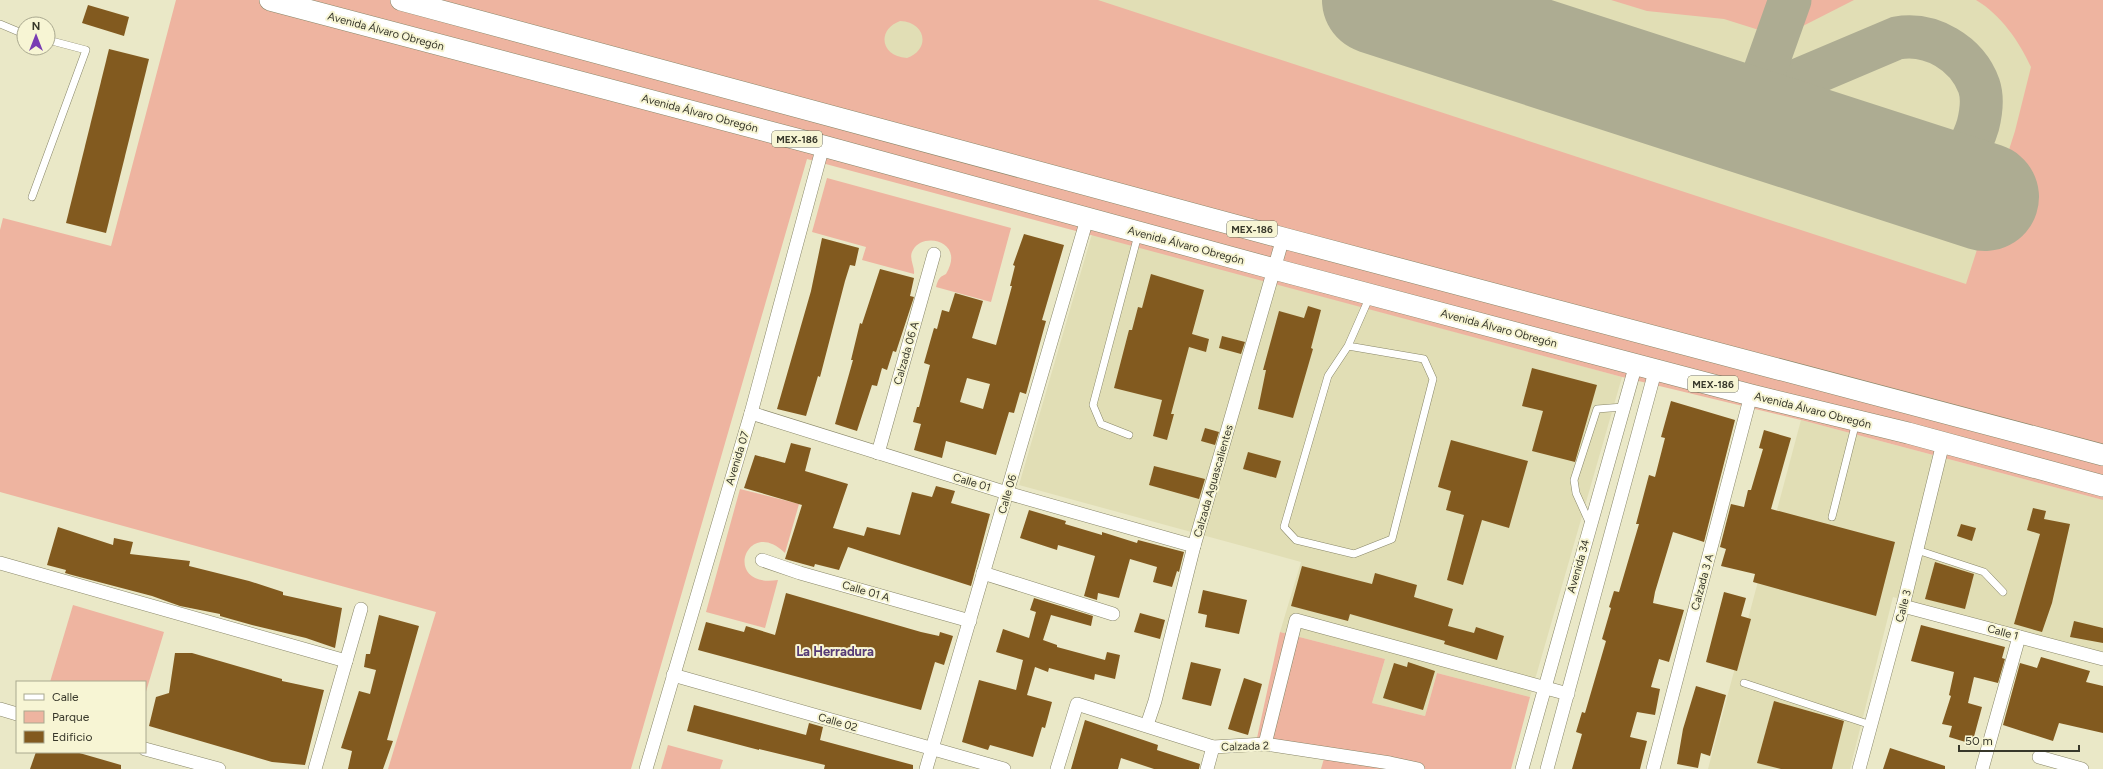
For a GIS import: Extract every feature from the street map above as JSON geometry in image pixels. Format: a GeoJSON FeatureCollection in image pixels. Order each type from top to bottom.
{"type":"FeatureCollection","features":[{"type":"Feature","properties":{"kind":"main road","name":"Avenida Álvaro Obregón"},"geometry":{"type":"LineString","coordinates":[[270,0],[824,146],[1371,295],[1656,368],[1751,395],[1856,420],[2103,486]]}},
{"type":"Feature","properties":{"kind":"main road","name":"MEX-186"},"geometry":{"type":"LineString","coordinates":[[401,0],[1283,238],[2103,454]]}},
{"type":"Feature","properties":{"kind":"main road"},"geometry":{"type":"LineString","coordinates":[[1908,434],[1914,404]]}},
{"type":"Feature","properties":{"kind":"street","name":"Avenida 07"},"geometry":{"type":"LineString","coordinates":[[646,769],[751,413],[824,146]]}},
{"type":"Feature","properties":{"kind":"street","name":"Calle 06"},"geometry":{"type":"LineString","coordinates":[[926,769],[1088,219]]}},
{"type":"Feature","properties":{"kind":"street","name":"Calzada Aguascalientes"},"geometry":{"type":"LineString","coordinates":[[1147,725],[1156,702],[1194,546],[1283,238]]}},
{"type":"Feature","properties":{"kind":"street","name":"Calzada 06 A"},"geometry":{"type":"LineString","coordinates":[[878,453],[934,254]]}},
{"type":"Feature","properties":{"kind":"street","name":"Avenida 34"},"geometry":{"type":"LineString","coordinates":[[1522,769],[1636,364]]}},
{"type":"Feature","properties":{"kind":"street","name":"Avenida 34"},"geometry":{"type":"LineString","coordinates":[[1547,769],[1656,368]]}},
{"type":"Feature","properties":{"kind":"street","name":"Calzada 3 A"},"geometry":{"type":"LineString","coordinates":[[1653,769],[1751,395]]}},
{"type":"Feature","properties":{"kind":"street","name":"Calle 01"},"geometry":{"type":"LineString","coordinates":[[751,413],[1007,493],[1194,546]]}},
{"type":"Feature","properties":{"kind":"street","name":"Calle 3"},"geometry":{"type":"LineString","coordinates":[[1859,769],[1903,606],[1943,443]]}},
{"type":"Feature","properties":{"kind":"street"},"geometry":{"type":"LineString","coordinates":[[1599,492],[1621,498]]}},
{"type":"Feature","properties":{"kind":"street","name":"Calle 01 A"},"geometry":{"type":"LineString","coordinates":[[762,560],[800,573],[970,621]]}},
{"type":"Feature","properties":{"kind":"street"},"geometry":{"type":"LineString","coordinates":[[0,563],[346,661]]}},
{"type":"Feature","properties":{"kind":"street"},"geometry":{"type":"LineString","coordinates":[[983,573],[1113,614]]}},
{"type":"Feature","properties":{"kind":"street","name":"Calle 1"},"geometry":{"type":"LineString","coordinates":[[1903,606],[2103,659]]}},
{"type":"Feature","properties":{"kind":"street"},"geometry":{"type":"LineString","coordinates":[[315,769],[361,609]]}},
{"type":"Feature","properties":{"kind":"street"},"geometry":{"type":"LineString","coordinates":[[1265,744],[1296,620],[1568,694]]}},
{"type":"Feature","properties":{"kind":"street"},"geometry":{"type":"LineString","coordinates":[[1982,769],[2019,637]]}},
{"type":"Feature","properties":{"kind":"street","name":"Calle 02"},"geometry":{"type":"LineString","coordinates":[[673,675],[1004,769]]}},
{"type":"Feature","properties":{"kind":"street","name":"Calzada 2"},"geometry":{"type":"LineString","coordinates":[[1057,769],[1077,704],[1147,725],[1212,747],[1265,744],[1390,763],[1418,769]]}},
{"type":"Feature","properties":{"kind":"street"},"geometry":{"type":"LineString","coordinates":[[0,709],[16,714]]}},
{"type":"Feature","properties":{"kind":"street"},"geometry":{"type":"LineString","coordinates":[[1207,769],[1212,747]]}},
{"type":"Feature","properties":{"kind":"street"},"geometry":{"type":"LineString","coordinates":[[146,749],[219,769]]}},
{"type":"Feature","properties":{"kind":"street"},"geometry":{"type":"LineString","coordinates":[[2039,757],[2082,769]]}},
{"type":"Feature","properties":{"kind":"lane"},"geometry":{"type":"LineString","coordinates":[[0,24],[16,31]]}},
{"type":"Feature","properties":{"kind":"lane"},"geometry":{"type":"LineString","coordinates":[[32,197],[86,50],[56,42]]}},
{"type":"Feature","properties":{"kind":"lane"},"geometry":{"type":"LineString","coordinates":[[1129,435],[1101,424],[1093,405],[1138,232]]}},
{"type":"Feature","properties":{"kind":"lane"},"geometry":{"type":"LineString","coordinates":[[1348,346],[1424,358],[1433,379],[1392,539],[1354,554],[1296,540],[1284,527],[1328,376],[1348,346],[1371,295]]}},
{"type":"Feature","properties":{"kind":"lane"},"geometry":{"type":"LineString","coordinates":[[1590,524],[1576,493],[1574,480],[1597,409],[1623,407]]}},
{"type":"Feature","properties":{"kind":"lane"},"geometry":{"type":"LineString","coordinates":[[1832,517],[1856,420]]}},
{"type":"Feature","properties":{"kind":"lane"},"geometry":{"type":"LineString","coordinates":[[1917,550],[1984,572],[2002,592]]}},
{"type":"Feature","properties":{"kind":"lane"},"geometry":{"type":"LineString","coordinates":[[1744,683],[1871,725]]}},
{"type":"Feature","properties":{"kind":"shaded area"},"geometry":{"type":"Polygon","coordinates":[[[464,0],[2103,0],[2103,440],[464,0]]]}},
{"type":"Feature","properties":{"kind":"shaded area"},"geometry":{"type":"Polygon","coordinates":[[[1092,234],[1622,377],[1530,697],[1437,673],[1425,716],[1372,703],[1385,659],[1280,632],[1301,562],[1019,485],[1092,234]]]}},
{"type":"Feature","properties":{"kind":"shaded area"},"geometry":{"type":"Polygon","coordinates":[[[1801,420],[2103,500],[2103,657],[1893,597],[1850,769],[1708,769],[1801,420]]]}},
{"type":"Feature","properties":{"kind":"green space"},"geometry":{"type":"Polygon","coordinates":[[[176,0],[1098,0],[1966,284],[2015,131],[2031,67],[2015,38],[2008,29],[1993,13],[1976,0],[2103,0],[2103,500],[1801,420],[1622,377],[807,159],[631,769],[388,769],[436,612],[0,492],[0,230],[3,218],[111,246],[176,0]],[[900,21],[892,25],[887,30],[885,36],[887,48],[892,53],[907,58],[915,54],[920,49],[922,43],[920,31],[909,23],[900,21]]]}},
{"type":"Feature","properties":{"kind":"green space"},"geometry":{"type":"Polygon","coordinates":[[[1611,0],[1770,0],[1759,30],[1724,19],[1647,11],[1611,0]]]}},
{"type":"Feature","properties":{"kind":"green space"},"geometry":{"type":"Polygon","coordinates":[[[1806,0],[1854,0],[1795,30],[1806,0]]]}},
{"type":"Feature","properties":{"kind":"green space"},"geometry":{"type":"Polygon","coordinates":[[[827,178],[1011,228],[991,302],[936,287],[937,282],[946,274],[951,263],[951,254],[947,247],[941,242],[925,241],[918,244],[913,250],[911,256],[914,274],[862,260],[866,247],[812,232],[827,178]]]}},
{"type":"Feature","properties":{"kind":"green space"},"geometry":{"type":"Polygon","coordinates":[[[740,489],[799,504],[785,553],[771,544],[759,542],[751,547],[746,556],[745,565],[750,574],[760,580],[778,580],[765,628],[706,612],[740,489]]]}},
{"type":"Feature","properties":{"kind":"green space"},"geometry":{"type":"Polygon","coordinates":[[[73,605],[164,632],[146,692],[146,681],[50,681],[73,605]]]}},
{"type":"Feature","properties":{"kind":"green space"},"geometry":{"type":"Polygon","coordinates":[[[1280,632],[1385,659],[1372,703],[1425,716],[1437,673],[1530,697],[1511,769],[1321,769],[1327,748],[1257,738],[1280,632]]]}},
{"type":"Feature","properties":{"kind":"green space"},"geometry":{"type":"Polygon","coordinates":[[[668,745],[723,760],[720,769],[661,769],[668,745]]]}},
{"type":"Feature","properties":{"kind":"building"},"geometry":{"type":"Polygon","coordinates":[[[88,5],[129,17],[124,36],[82,23],[88,5]]]}},
{"type":"Feature","properties":{"kind":"building"},"geometry":{"type":"Polygon","coordinates":[[[109,49],[149,59],[106,233],[66,223],[109,49]]]}},
{"type":"Feature","properties":{"kind":"building"},"geometry":{"type":"Polygon","coordinates":[[[1024,234],[1064,245],[1042,320],[1046,321],[1026,394],[1020,392],[1014,413],[1009,412],[996,455],[946,441],[942,458],[914,450],[921,424],[913,422],[917,407],[919,407],[930,365],[924,363],[934,328],[937,329],[942,310],[949,312],[955,293],[983,301],[972,338],[996,345],[1012,286],[1010,286],[1015,266],[1013,265],[1024,234]],[[967,378],[960,402],[983,409],[990,384],[967,378]]]}},
{"type":"Feature","properties":{"kind":"building"},"geometry":{"type":"Polygon","coordinates":[[[822,238],[859,248],[855,266],[850,265],[820,377],[818,376],[806,416],[777,409],[811,291],[822,238]]]}},
{"type":"Feature","properties":{"kind":"building"},"geometry":{"type":"Polygon","coordinates":[[[880,269],[914,278],[910,296],[914,297],[896,352],[893,351],[887,370],[882,368],[877,386],[872,385],[857,431],[835,424],[853,360],[851,360],[860,323],[862,324],[880,269]]]}},
{"type":"Feature","properties":{"kind":"building"},"geometry":{"type":"Polygon","coordinates":[[[1151,274],[1204,290],[1192,334],[1209,339],[1206,352],[1189,347],[1171,414],[1174,414],[1167,440],[1153,436],[1162,400],[1114,388],[1129,330],[1132,330],[1138,307],[1142,308],[1151,274]]]}},
{"type":"Feature","properties":{"kind":"building"},"geometry":{"type":"Polygon","coordinates":[[[1308,306],[1321,310],[1311,348],[1313,349],[1293,418],[1258,409],[1266,370],[1263,370],[1279,311],[1304,318],[1308,306]]]}},
{"type":"Feature","properties":{"kind":"building"},"geometry":{"type":"Polygon","coordinates":[[[1222,336],[1245,342],[1241,354],[1219,348],[1222,336]]]}},
{"type":"Feature","properties":{"kind":"building"},"geometry":{"type":"Polygon","coordinates":[[[1532,368],[1597,385],[1575,462],[1532,451],[1543,411],[1522,406],[1532,368]]]}},
{"type":"Feature","properties":{"kind":"building"},"geometry":{"type":"Polygon","coordinates":[[[1671,401],[1735,420],[1704,542],[1673,532],[1655,592],[1653,603],[1684,610],[1669,662],[1659,659],[1651,687],[1660,689],[1655,715],[1637,712],[1630,737],[1647,741],[1640,769],[1572,769],[1582,734],[1576,732],[1582,712],[1585,713],[1606,641],[1602,639],[1611,608],[1609,607],[1614,591],[1619,592],[1639,524],[1636,524],[1649,475],[1655,477],[1665,438],[1661,437],[1671,401]]]}},
{"type":"Feature","properties":{"kind":"building"},"geometry":{"type":"Polygon","coordinates":[[[1205,428],[1219,432],[1215,445],[1201,441],[1205,428]]]}},
{"type":"Feature","properties":{"kind":"building"},"geometry":{"type":"Polygon","coordinates":[[[1764,430],[1791,438],[1771,509],[1895,542],[1876,616],[1753,582],[1755,574],[1721,566],[1726,549],[1720,547],[1731,504],[1744,507],[1748,490],[1751,490],[1763,449],[1759,448],[1764,430]]]}},
{"type":"Feature","properties":{"kind":"building"},"geometry":{"type":"Polygon","coordinates":[[[1451,440],[1528,461],[1509,528],[1482,520],[1463,585],[1447,580],[1464,515],[1446,510],[1451,491],[1438,487],[1451,440]]]}},
{"type":"Feature","properties":{"kind":"building"},"geometry":{"type":"Polygon","coordinates":[[[791,443],[811,448],[805,471],[848,484],[833,528],[864,536],[867,527],[900,535],[912,492],[932,497],[936,486],[955,491],[951,503],[990,514],[971,586],[848,547],[839,570],[815,564],[814,567],[785,559],[802,505],[744,488],[755,455],[785,463],[791,443]]]}},
{"type":"Feature","properties":{"kind":"building"},"geometry":{"type":"Polygon","coordinates":[[[1248,452],[1281,461],[1276,478],[1243,469],[1248,452]]]}},
{"type":"Feature","properties":{"kind":"building"},"geometry":{"type":"Polygon","coordinates":[[[1154,466],[1205,479],[1199,499],[1149,485],[1154,466]]]}},
{"type":"Feature","properties":{"kind":"building"},"geometry":{"type":"Polygon","coordinates":[[[2033,508],[2046,511],[2044,519],[2070,524],[2052,603],[2042,632],[2014,624],[2040,534],[2027,530],[2033,508]]]}},
{"type":"Feature","properties":{"kind":"building"},"geometry":{"type":"Polygon","coordinates":[[[1029,510],[1066,521],[1065,524],[1102,535],[1102,532],[1137,543],[1138,540],[1184,552],[1179,572],[1177,571],[1172,587],[1153,582],[1157,567],[1130,559],[1119,598],[1098,593],[1097,600],[1084,596],[1095,556],[1058,545],[1057,550],[1020,538],[1029,510]]]}},
{"type":"Feature","properties":{"kind":"building"},"geometry":{"type":"Polygon","coordinates":[[[1961,524],[1976,528],[1972,541],[1957,536],[1961,524]]]}},
{"type":"Feature","properties":{"kind":"building"},"geometry":{"type":"Polygon","coordinates":[[[58,527],[113,545],[114,538],[133,542],[130,554],[190,561],[189,566],[249,581],[283,592],[283,595],[342,608],[335,648],[306,638],[220,616],[220,614],[180,606],[152,596],[65,573],[66,570],[47,565],[58,527]]]}},
{"type":"Feature","properties":{"kind":"building"},"geometry":{"type":"Polygon","coordinates":[[[1935,562],[1974,574],[1965,609],[1925,599],[1935,562]]]}},
{"type":"Feature","properties":{"kind":"building"},"geometry":{"type":"Polygon","coordinates":[[[1302,566],[1372,584],[1375,573],[1417,585],[1414,597],[1453,609],[1448,626],[1474,633],[1476,627],[1504,636],[1497,660],[1444,644],[1445,641],[1350,614],[1348,621],[1291,606],[1302,566]]]}},
{"type":"Feature","properties":{"kind":"building"},"geometry":{"type":"Polygon","coordinates":[[[1203,590],[1247,600],[1239,634],[1205,627],[1207,615],[1198,613],[1203,590]]]}},
{"type":"Feature","properties":{"kind":"building"},"geometry":{"type":"Polygon","coordinates":[[[1724,592],[1746,598],[1741,616],[1751,619],[1737,671],[1706,662],[1724,592]]]}},
{"type":"Feature","properties":{"kind":"building"},"geometry":{"type":"Polygon","coordinates":[[[786,593],[921,632],[939,636],[940,632],[953,636],[944,665],[935,662],[921,710],[698,650],[706,622],[744,632],[746,626],[775,635],[786,593]]]}},
{"type":"Feature","properties":{"kind":"building"},"geometry":{"type":"Polygon","coordinates":[[[1034,598],[1093,616],[1091,626],[1051,615],[1043,640],[1057,645],[1057,647],[1105,660],[1107,652],[1120,655],[1115,679],[1095,674],[1094,680],[1049,668],[1048,672],[1035,667],[1027,695],[1052,702],[1045,728],[1042,727],[1033,757],[990,745],[988,750],[962,742],[979,680],[1016,690],[1023,660],[996,652],[1003,629],[1029,638],[1036,612],[1030,610],[1034,598]]]}},
{"type":"Feature","properties":{"kind":"building"},"geometry":{"type":"Polygon","coordinates":[[[1140,613],[1165,620],[1160,639],[1134,632],[1140,613]]]}},
{"type":"Feature","properties":{"kind":"building"},"geometry":{"type":"Polygon","coordinates":[[[379,615],[419,626],[387,740],[393,741],[383,769],[348,769],[352,751],[341,748],[359,691],[370,694],[376,670],[364,667],[366,654],[370,654],[379,615]]]}},
{"type":"Feature","properties":{"kind":"building"},"geometry":{"type":"Polygon","coordinates":[[[2074,621],[2103,628],[2103,643],[2070,637],[2074,621]]]}},
{"type":"Feature","properties":{"kind":"building"},"geometry":{"type":"Polygon","coordinates":[[[1921,625],[2005,647],[2002,658],[2005,659],[1998,683],[1974,677],[1968,703],[1982,707],[1972,744],[1949,737],[1952,726],[1942,724],[1951,696],[1949,695],[1954,672],[1911,661],[1921,625]]]}},
{"type":"Feature","properties":{"kind":"building"},"geometry":{"type":"Polygon","coordinates":[[[175,653],[192,653],[282,679],[282,681],[324,690],[305,765],[272,762],[149,726],[156,697],[169,693],[175,653]]]}},
{"type":"Feature","properties":{"kind":"building"},"geometry":{"type":"Polygon","coordinates":[[[2041,657],[2090,671],[2086,682],[2103,686],[2103,733],[2059,723],[2053,741],[2003,725],[2020,663],[2037,668],[2041,657]]]}},
{"type":"Feature","properties":{"kind":"building"},"geometry":{"type":"Polygon","coordinates":[[[1191,662],[1221,669],[1211,706],[1182,699],[1191,662]]]}},
{"type":"Feature","properties":{"kind":"building"},"geometry":{"type":"Polygon","coordinates":[[[1408,662],[1435,671],[1423,710],[1383,698],[1394,663],[1407,667],[1408,662]]]}},
{"type":"Feature","properties":{"kind":"building"},"geometry":{"type":"Polygon","coordinates":[[[1244,678],[1262,684],[1248,735],[1228,729],[1244,678]]]}},
{"type":"Feature","properties":{"kind":"building"},"geometry":{"type":"Polygon","coordinates":[[[1696,686],[1726,695],[1710,756],[1701,753],[1698,768],[1677,764],[1683,729],[1696,686]]]}},
{"type":"Feature","properties":{"kind":"building"},"geometry":{"type":"Polygon","coordinates":[[[1774,701],[1844,721],[1832,769],[1781,769],[1757,763],[1774,701]]]}},
{"type":"Feature","properties":{"kind":"building"},"geometry":{"type":"Polygon","coordinates":[[[694,705],[806,735],[809,723],[823,727],[820,740],[913,765],[913,769],[824,769],[825,765],[759,750],[687,731],[694,705]]]}},
{"type":"Feature","properties":{"kind":"building"},"geometry":{"type":"Polygon","coordinates":[[[1085,720],[1158,745],[1157,750],[1200,764],[1199,769],[1154,769],[1121,758],[1118,769],[1071,769],[1085,720]]]}},
{"type":"Feature","properties":{"kind":"building"},"geometry":{"type":"Polygon","coordinates":[[[1890,748],[1945,766],[1945,769],[1883,769],[1890,748]]]}},
{"type":"Feature","properties":{"kind":"building"},"geometry":{"type":"Polygon","coordinates":[[[36,753],[79,753],[121,765],[121,769],[30,769],[36,753]]]}},
{"type":"Feature","properties":{"kind":"taxiway"},"geometry":{"type":"LineString","coordinates":[[1420,0],[1439,16],[1460,27]]}},
{"type":"Feature","properties":{"kind":"taxiway"},"geometry":{"type":"LineString","coordinates":[[1730,102],[1749,92],[1763,76],[1790,0]]}},
{"type":"Feature","properties":{"kind":"taxiway"},"geometry":{"type":"LineString","coordinates":[[1690,102],[1715,106],[1748,101],[1897,38],[1922,38],[1935,42],[1946,47],[1957,55],[1973,74],[1979,86],[1981,95],[1981,111],[1978,125],[1965,152],[1956,161],[1946,167],[1921,171],[1892,167]]}},
{"type":"Feature","properties":{"kind":"runway"},"geometry":{"type":"LineString","coordinates":[[1376,0],[1985,197]]}},
{"type":"Feature","properties":{"kind":"district","name":"La Herradura"},"geometry":{"type":"Point","coordinates":[835,651]}}]}
